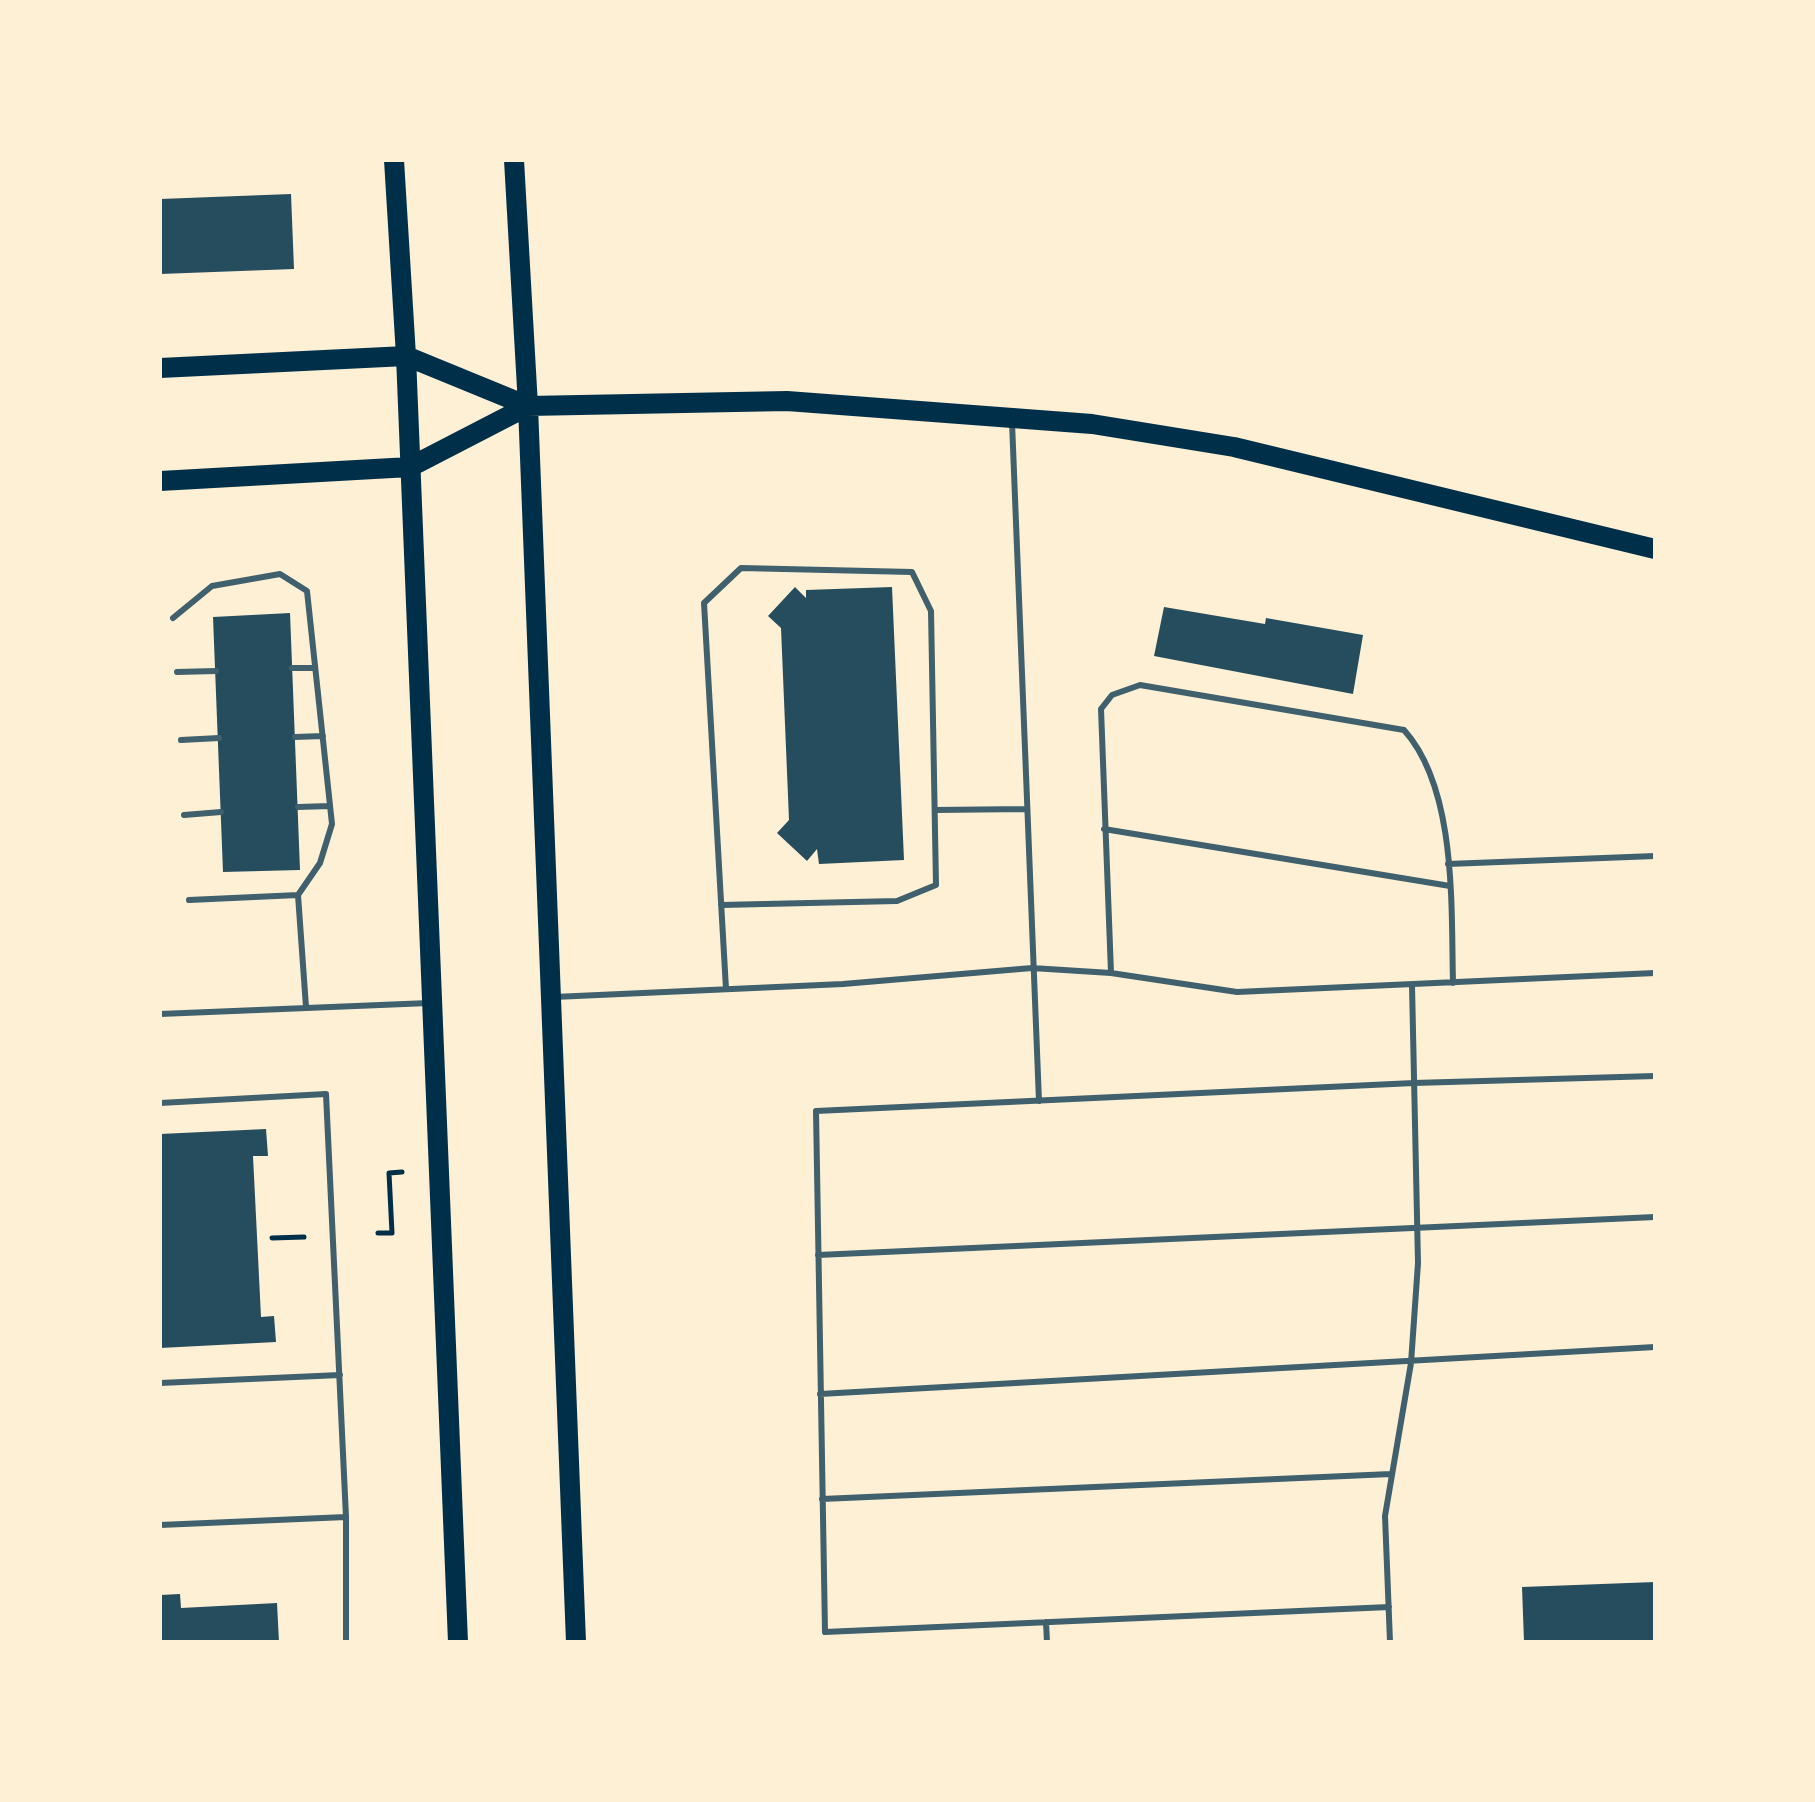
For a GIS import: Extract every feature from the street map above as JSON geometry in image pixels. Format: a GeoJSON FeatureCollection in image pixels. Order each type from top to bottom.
{"type":"FeatureCollection","features":[{"type":"Feature","properties":{"kind":"main road"},"geometry":{"type":"LineString","coordinates":[[394,160],[406,356],[458,1642]]}},
{"type":"Feature","properties":{"kind":"main road"},"geometry":{"type":"LineString","coordinates":[[514,160],[528,406],[576,1642]]}},
{"type":"Feature","properties":{"kind":"main road"},"geometry":{"type":"LineString","coordinates":[[160,368],[406,356],[528,406],[787,401],[1092,424],[1234,447],[1655,549]]}},
{"type":"Feature","properties":{"kind":"main road"},"geometry":{"type":"LineString","coordinates":[[160,481],[410,467],[528,406]]}},
{"type":"Feature","properties":{"kind":"lane"},"geometry":{"type":"LineString","coordinates":[[1012,418],[1039,1101]]}},
{"type":"Feature","properties":{"kind":"lane"},"geometry":{"type":"LineString","coordinates":[[721,905],[897,901],[936,885],[931,611],[912,572],[741,568],[704,603],[721,905],[726,989]]}},
{"type":"Feature","properties":{"kind":"lane"},"geometry":{"type":"LineString","coordinates":[[173,618],[212,586],[280,574],[307,591],[332,824],[320,863],[298,895],[306,1007]]}},
{"type":"Feature","properties":{"kind":"lane"},"geometry":{"type":"LineString","coordinates":[[292,668],[315,668]]}},
{"type":"Feature","properties":{"kind":"lane"},"geometry":{"type":"LineString","coordinates":[[177,672],[216,671]]}},
{"type":"Feature","properties":{"kind":"lane"},"geometry":{"type":"LineString","coordinates":[[1111,973],[1101,709],[1112,695],[1140,685],[1404,730],[1422,750],[1436,794],[1450,886],[1453,983]]}},
{"type":"Feature","properties":{"kind":"lane"},"geometry":{"type":"LineString","coordinates":[[295,737],[323,736]]}},
{"type":"Feature","properties":{"kind":"lane"},"geometry":{"type":"LineString","coordinates":[[181,740],[219,738]]}},
{"type":"Feature","properties":{"kind":"lane"},"geometry":{"type":"LineString","coordinates":[[298,807],[330,806]]}},
{"type":"Feature","properties":{"kind":"lane"},"geometry":{"type":"LineString","coordinates":[[935,810],[1026,809]]}},
{"type":"Feature","properties":{"kind":"lane"},"geometry":{"type":"LineString","coordinates":[[184,815],[221,812]]}},
{"type":"Feature","properties":{"kind":"lane"},"geometry":{"type":"LineString","coordinates":[[1104,829],[1450,886]]}},
{"type":"Feature","properties":{"kind":"lane"},"geometry":{"type":"LineString","coordinates":[[1448,864],[1655,856]]}},
{"type":"Feature","properties":{"kind":"lane"},"geometry":{"type":"LineString","coordinates":[[189,900],[298,895]]}},
{"type":"Feature","properties":{"kind":"lane"},"geometry":{"type":"LineString","coordinates":[[550,997],[843,984],[1032,968],[1111,973],[1237,992],[1655,973]]}},
{"type":"Feature","properties":{"kind":"lane"},"geometry":{"type":"LineString","coordinates":[[1390,1642],[1385,1516],[1411,1363],[1417,1227],[1412,985]]}},
{"type":"Feature","properties":{"kind":"lane"},"geometry":{"type":"LineString","coordinates":[[160,1014],[432,1002]]}},
{"type":"Feature","properties":{"kind":"lane"},"geometry":{"type":"LineString","coordinates":[[1389,1607],[825,1632],[816,1111],[1414,1083],[1655,1076]]}},
{"type":"Feature","properties":{"kind":"lane"},"geometry":{"type":"LineString","coordinates":[[160,1103],[326,1094],[346,1517],[346,1642]]}},
{"type":"Feature","properties":{"kind":"lane"},"geometry":{"type":"LineString","coordinates":[[818,1255],[1655,1217]]}},
{"type":"Feature","properties":{"kind":"lane"},"geometry":{"type":"LineString","coordinates":[[820,1394],[1655,1347]]}},
{"type":"Feature","properties":{"kind":"lane"},"geometry":{"type":"LineString","coordinates":[[160,1383],[340,1375]]}},
{"type":"Feature","properties":{"kind":"lane"},"geometry":{"type":"LineString","coordinates":[[822,1499],[1391,1474]]}},
{"type":"Feature","properties":{"kind":"lane"},"geometry":{"type":"LineString","coordinates":[[160,1525],[346,1517]]}},
{"type":"Feature","properties":{"kind":"lane"},"geometry":{"type":"LineString","coordinates":[[1046,1622],[1047,1642]]}},
{"type":"Feature","properties":{"kind":"path"},"geometry":{"type":"LineString","coordinates":[[378,1233],[392,1233],[389,1173],[402,1172]]}},
{"type":"Feature","properties":{"kind":"path"},"geometry":{"type":"LineString","coordinates":[[272,1238],[304,1237]]}},
{"type":"Feature","properties":{"kind":"building"},"geometry":{"type":"Polygon","coordinates":[[[291,194],[294,269],[160,274],[160,199],[291,194]]]}},
{"type":"Feature","properties":{"kind":"building"},"geometry":{"type":"Polygon","coordinates":[[[795,587],[806,598],[806,590],[892,587],[904,860],[819,864],[817,849],[807,861],[777,833],[789,820],[781,628],[768,616],[795,587]]]}},
{"type":"Feature","properties":{"kind":"building"},"geometry":{"type":"Polygon","coordinates":[[[1164,607],[1265,624],[1266,618],[1363,635],[1353,694],[1154,656],[1164,607]]]}},
{"type":"Feature","properties":{"kind":"building"},"geometry":{"type":"Polygon","coordinates":[[[290,613],[300,870],[223,872],[213,617],[290,613]]]}},
{"type":"Feature","properties":{"kind":"building"},"geometry":{"type":"Polygon","coordinates":[[[266,1129],[268,1156],[253,1156],[261,1317],[274,1316],[276,1342],[160,1348],[160,1134],[266,1129]]]}},
{"type":"Feature","properties":{"kind":"building"},"geometry":{"type":"Polygon","coordinates":[[[1655,1582],[1655,1642],[1524,1642],[1522,1587],[1655,1582]]]}},
{"type":"Feature","properties":{"kind":"building"},"geometry":{"type":"Polygon","coordinates":[[[180,1594],[181,1608],[277,1603],[279,1642],[160,1642],[160,1595],[180,1594]]]}}]}
